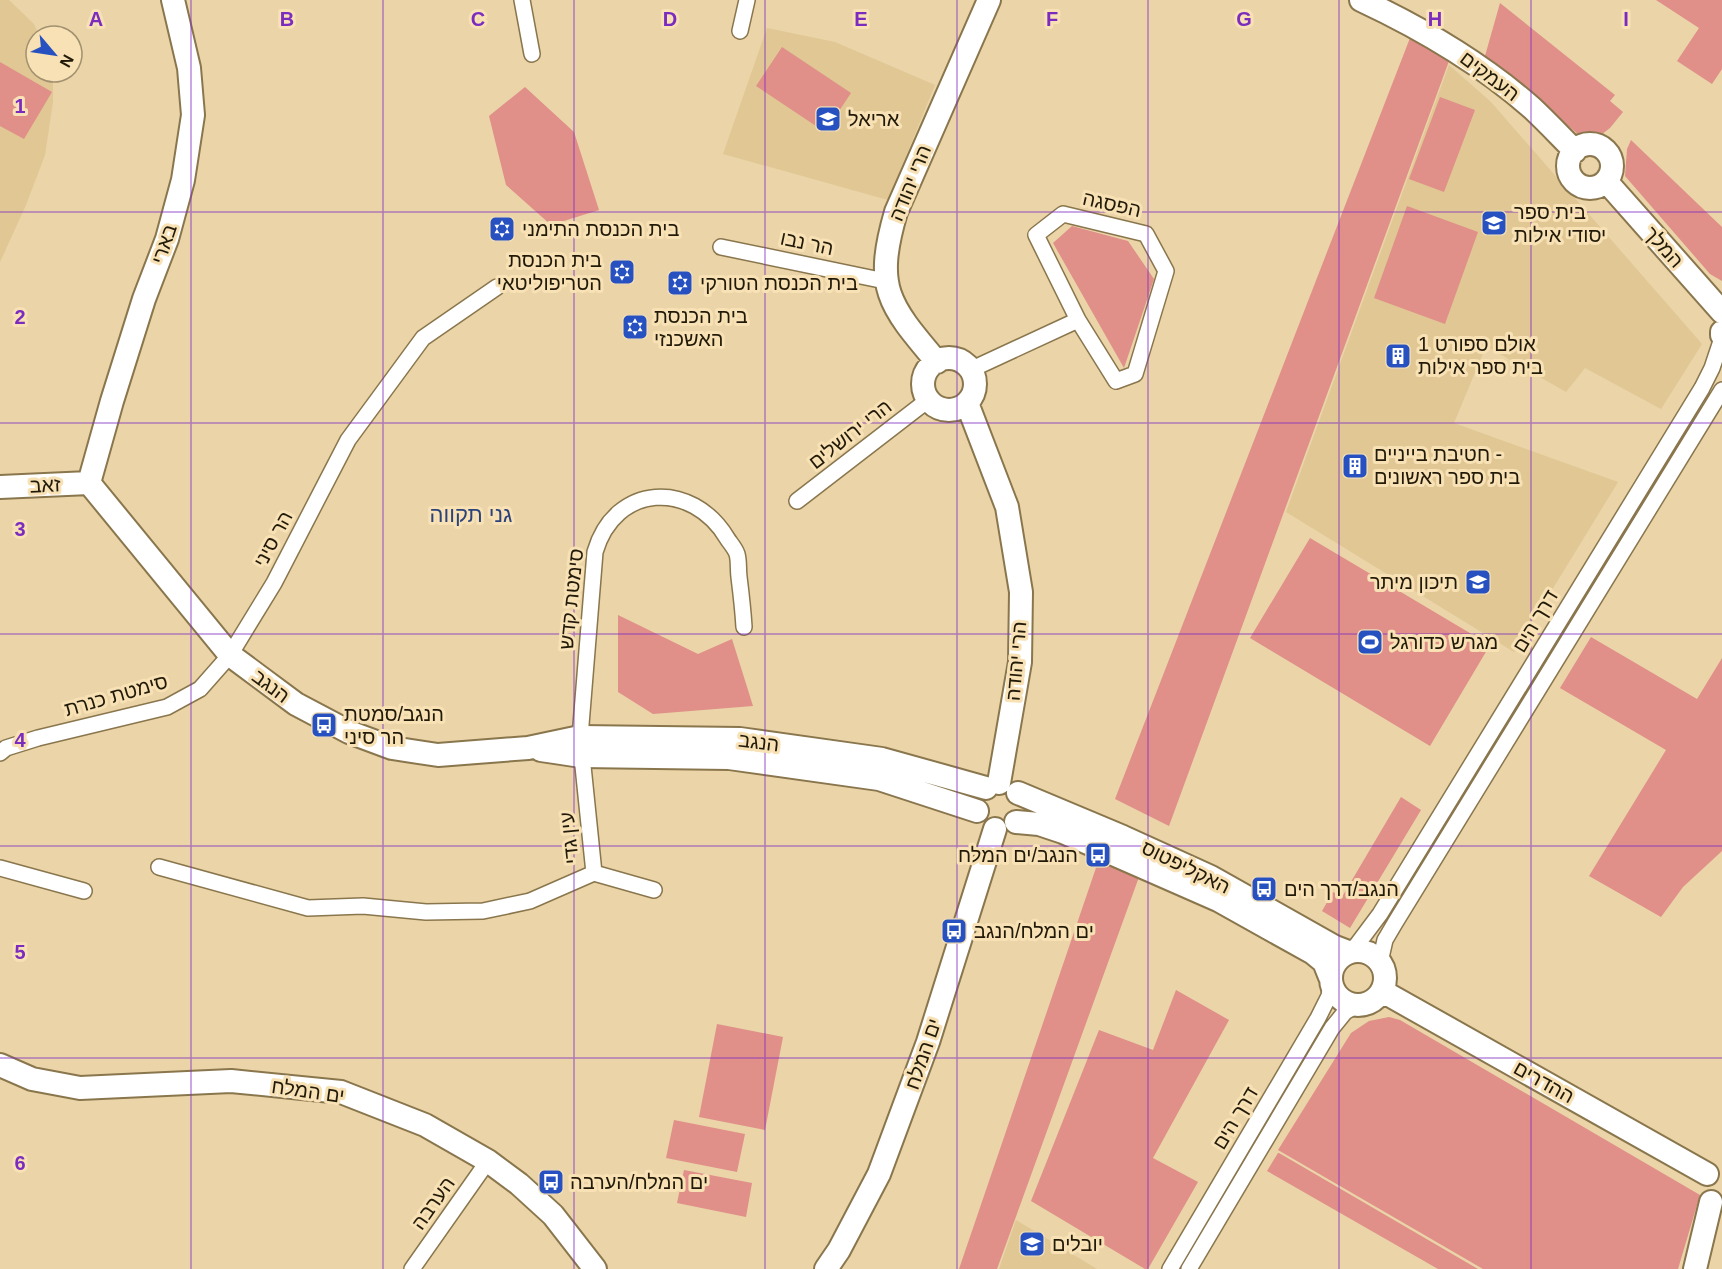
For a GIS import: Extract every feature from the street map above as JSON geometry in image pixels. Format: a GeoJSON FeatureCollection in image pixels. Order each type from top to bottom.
{"type":"FeatureCollection","features":[{"type":"Feature","properties":{"kind":"street","name":"בארי"},"geometry":{"type":"LineString","coordinates":[[89,483],[112,401],[144,299],[167,239],[183,180],[193,115],[189,68],[173,0]]}},
{"type":"Feature","properties":{"kind":"street"},"geometry":{"type":"LineString","coordinates":[[522,0],[532,54]]}},
{"type":"Feature","properties":{"kind":"street"},"geometry":{"type":"LineString","coordinates":[[741,31],[747,0]]}},
{"type":"Feature","properties":{"kind":"street","name":"הרי יהודה"},"geometry":{"type":"LineString","coordinates":[[937,362],[895,310],[885,281],[886,246],[896,212],[989,0]]}},
{"type":"Feature","properties":{"kind":"street","name":"העמקים"},"geometry":{"type":"LineString","coordinates":[[1361,0],[1434,36],[1475,63],[1533,108],[1575,151]]}},
{"type":"Feature","properties":{"kind":"street"},"geometry":{"type":"LineString","coordinates":[[1591,144],[1606,151],[1612,166],[1611,174],[1606,181],[1600,186],[1591,188],[1580,185],[1574,180],[1568,167],[1575,151],[1591,144]]}},
{"type":"Feature","properties":{"kind":"street","name":"המלך"},"geometry":{"type":"LineString","coordinates":[[1606,181],[1722,312]]}},
{"type":"Feature","properties":{"kind":"street","name":"הפסגה"},"geometry":{"type":"LineString","coordinates":[[1063,214],[1146,234],[1166,271],[1135,375],[1116,381],[1078,320],[1036,235],[1063,214]]}},
{"type":"Feature","properties":{"kind":"street","name":"הר נבו"},"geometry":{"type":"LineString","coordinates":[[722,247],[885,281]]}},
{"type":"Feature","properties":{"kind":"street","name":"הר סיני"},"geometry":{"type":"LineString","coordinates":[[230,655],[274,583],[348,440],[423,338],[496,287]]}},
{"type":"Feature","properties":{"kind":"street"},"geometry":{"type":"LineString","coordinates":[[970,370],[1078,320]]}},
{"type":"Feature","properties":{"kind":"street","name":"דרך הים"},"geometry":{"type":"LineString","coordinates":[[1350,951],[1369,931],[1387,904],[1689,410],[1712,368],[1722,335]]}},
{"type":"Feature","properties":{"kind":"street"},"geometry":{"type":"LineString","coordinates":[[951,358],[959,360],[970,370],[975,387],[967,403],[960,408],[942,409],[928,400],[924,383],[925,375],[937,362],[951,358]]}},
{"type":"Feature","properties":{"kind":"street","name":"דרך הים"},"geometry":{"type":"LineString","coordinates":[[1380,962],[1385,940],[1395,923],[1722,390]]}},
{"type":"Feature","properties":{"kind":"street","name":"הרי ירושלים"},"geometry":{"type":"LineString","coordinates":[[797,501],[928,400]]}},
{"type":"Feature","properties":{"kind":"street","name":"הרי יהודה"},"geometry":{"type":"LineString","coordinates":[[967,403],[1007,507],[1020,592],[1020,662],[1001,788]]}},
{"type":"Feature","properties":{"kind":"street","name":"זאב"},"geometry":{"type":"LineString","coordinates":[[0,487],[89,483]]}},
{"type":"Feature","properties":{"kind":"street","name":"הנגב"},"geometry":{"type":"LineString","coordinates":[[89,483],[230,655],[296,704],[349,732],[392,748],[438,755],[528,748],[741,738],[882,759],[1001,788]]}},
{"type":"Feature","properties":{"kind":"street","name":"סימטת קדש"},"geometry":{"type":"LineString","coordinates":[[581,746],[595,552],[599,537],[612,517],[630,504],[650,497],[671,498],[702,510],[718,523],[737,554],[744,627]]}},
{"type":"Feature","properties":{"kind":"street","name":"סימטת כנרת"},"geometry":{"type":"LineString","coordinates":[[0,753],[6,748],[38,738],[167,707],[200,689],[230,655]]}},
{"type":"Feature","properties":{"kind":"street","name":"הנגב"},"geometry":{"type":"LineString","coordinates":[[581,746],[729,758],[879,779],[977,811]]}},
{"type":"Feature","properties":{"kind":"street","name":"עין גדי"},"geometry":{"type":"LineString","coordinates":[[581,746],[594,873],[654,890]]}},
{"type":"Feature","properties":{"kind":"street"},"geometry":{"type":"LineString","coordinates":[[1001,788],[1023,808],[1016,822],[1010,827],[994,829],[981,821],[977,811],[977,800],[1001,788]]}},
{"type":"Feature","properties":{"kind":"street","name":"האקליפטוס"},"geometry":{"type":"LineString","coordinates":[[1001,788],[1123,837],[1210,877],[1323,940],[1350,951]]}},
{"type":"Feature","properties":{"kind":"street","name":"האקליפטוס"},"geometry":{"type":"LineString","coordinates":[[1016,822],[1039,824],[1063,832],[1218,900],[1313,953],[1324,962],[1331,981]]}},
{"type":"Feature","properties":{"kind":"street","name":"ים המלח"},"geometry":{"type":"LineString","coordinates":[[826,1269],[879,1174],[928,1042],[994,829]]}},
{"type":"Feature","properties":{"kind":"street"},"geometry":{"type":"LineString","coordinates":[[159,867],[308,908],[363,906],[426,912],[483,911],[530,901],[594,873]]}},
{"type":"Feature","properties":{"kind":"street"},"geometry":{"type":"LineString","coordinates":[[0,868],[84,891]]}},
{"type":"Feature","properties":{"kind":"street"},"geometry":{"type":"LineString","coordinates":[[1350,951],[1367,951],[1380,962],[1385,974],[1382,991],[1369,1003],[1357,1005],[1340,999],[1331,981],[1336,961],[1350,951]]}},
{"type":"Feature","properties":{"kind":"street","name":"דרך הים"},"geometry":{"type":"LineString","coordinates":[[1170,1269],[1318,1018],[1329,996],[1331,981]]}},
{"type":"Feature","properties":{"kind":"street","name":"ההדרים"},"geometry":{"type":"LineString","coordinates":[[1382,991],[1717,1168]]}},
{"type":"Feature","properties":{"kind":"street","name":"דרך הים"},"geometry":{"type":"LineString","coordinates":[[1189,1269],[1332,1028],[1346,1012],[1357,1005]]}},
{"type":"Feature","properties":{"kind":"street","name":"ים המלח"},"geometry":{"type":"LineString","coordinates":[[0,1065],[32,1079],[80,1088],[231,1081],[341,1092],[425,1125],[488,1161],[519,1184],[553,1215],[595,1269]]}},
{"type":"Feature","properties":{"kind":"street","name":"הערבה"},"geometry":{"type":"LineString","coordinates":[[412,1269],[488,1161]]}},
{"type":"Feature","properties":{"kind":"street"},"geometry":{"type":"LineString","coordinates":[[1697,1269],[1718,1205],[1707,1199],[1702,1189],[1704,1179],[1717,1168]]}},
{"type":"Feature","properties":{"kind":"shaded area"},"geometry":{"type":"Polygon","coordinates":[[[0,0],[9,0],[34,24],[24,24],[24,84],[53,84],[53,102],[45,155],[26,205],[0,262],[0,0]]]}},
{"type":"Feature","properties":{"kind":"shaded area"},"geometry":{"type":"Polygon","coordinates":[[[1656,0],[1722,0],[1722,69],[1712,84],[1677,61],[1699,28],[1656,0]]]}},
{"type":"Feature","properties":{"kind":"shaded area"},"geometry":{"type":"Polygon","coordinates":[[[1500,3],[1615,95],[1610,101],[1623,112],[1610,128],[1597,138],[1579,135],[1485,56],[1500,3]]]}},
{"type":"Feature","properties":{"kind":"shaded area","name":"אריאל"},"geometry":{"type":"Polygon","coordinates":[[[767,28],[835,42],[935,85],[888,200],[723,154],[767,28]]]}},
{"type":"Feature","properties":{"kind":"shaded area"},"geometry":{"type":"Polygon","coordinates":[[[1410,38],[1449,61],[1169,826],[1115,799],[1410,38]]]}},
{"type":"Feature","properties":{"kind":"shaded area"},"geometry":{"type":"Polygon","coordinates":[[[782,47],[851,93],[825,132],[756,86],[782,47]]]}},
{"type":"Feature","properties":{"kind":"shaded area"},"geometry":{"type":"Polygon","coordinates":[[[0,62],[24,76],[24,84],[38,84],[52,92],[24,139],[0,126],[0,62]]]}},
{"type":"Feature","properties":{"kind":"shaded area"},"geometry":{"type":"Polygon","coordinates":[[[1449,65],[1491,102],[1702,344],[1661,409],[1585,368],[1566,392],[1486,346],[1454,423],[1618,482],[1514,652],[1286,512],[1449,65]]]}},
{"type":"Feature","properties":{"kind":"shaded area"},"geometry":{"type":"Polygon","coordinates":[[[525,87],[574,132],[599,210],[551,225],[506,185],[489,116],[525,87]]]}},
{"type":"Feature","properties":{"kind":"shaded area"},"geometry":{"type":"Polygon","coordinates":[[[1440,97],[1475,110],[1444,192],[1409,179],[1440,97]]]}},
{"type":"Feature","properties":{"kind":"shaded area"},"geometry":{"type":"Polygon","coordinates":[[[1631,140],[1722,227],[1722,281],[1710,274],[1625,176],[1627,149],[1631,140]]]}},
{"type":"Feature","properties":{"kind":"shaded area"},"geometry":{"type":"Polygon","coordinates":[[[1407,206],[1478,232],[1445,324],[1374,298],[1407,206]]]}},
{"type":"Feature","properties":{"kind":"shaded area"},"geometry":{"type":"Polygon","coordinates":[[[1072,226],[1128,241],[1154,279],[1124,368],[1053,243],[1072,226]]]}},
{"type":"Feature","properties":{"kind":"shaded area","name":"מגרש כדורגל"},"geometry":{"type":"Polygon","coordinates":[[[1310,538],[1490,645],[1430,746],[1250,638],[1310,538]]]}},
{"type":"Feature","properties":{"kind":"shaded area"},"geometry":{"type":"Polygon","coordinates":[[[618,615],[698,654],[732,639],[753,706],[653,714],[618,692],[618,615]]]}},
{"type":"Feature","properties":{"kind":"shaded area"},"geometry":{"type":"Polygon","coordinates":[[[1591,637],[1697,699],[1722,658],[1722,851],[1683,887],[1661,917],[1589,876],[1666,750],[1560,688],[1591,637]]]}},
{"type":"Feature","properties":{"kind":"shaded area"},"geometry":{"type":"Polygon","coordinates":[[[1401,797],[1421,810],[1350,928],[1322,911],[1333,892],[1342,897],[1401,797]]]}},
{"type":"Feature","properties":{"kind":"shaded area"},"geometry":{"type":"Polygon","coordinates":[[[1098,862],[1139,877],[997,1269],[959,1269],[1098,862]]]}},
{"type":"Feature","properties":{"kind":"shaded area"},"geometry":{"type":"Polygon","coordinates":[[[1176,990],[1229,1020],[1153,1158],[1198,1182],[1148,1269],[1145,1269],[1031,1201],[1099,1030],[1153,1050],[1176,990]]]}},
{"type":"Feature","properties":{"kind":"shaded area"},"geometry":{"type":"Polygon","coordinates":[[[1389,1017],[1400,1020],[1700,1195],[1678,1269],[1483,1269],[1278,1150],[1351,1033],[1369,1021],[1389,1017]]]}},
{"type":"Feature","properties":{"kind":"shaded area"},"geometry":{"type":"Polygon","coordinates":[[[717,1024],[783,1037],[765,1130],[699,1117],[717,1024]]]}},
{"type":"Feature","properties":{"kind":"shaded area"},"geometry":{"type":"Polygon","coordinates":[[[674,1120],[745,1134],[737,1172],[666,1158],[674,1120]]]}},
{"type":"Feature","properties":{"kind":"shaded area"},"geometry":{"type":"Polygon","coordinates":[[[1278,1153],[1478,1269],[1438,1269],[1267,1171],[1278,1153]]]}},
{"type":"Feature","properties":{"kind":"shaded area"},"geometry":{"type":"Polygon","coordinates":[[[684,1170],[752,1183],[746,1217],[677,1203],[684,1170]]]}},
{"type":"Feature","properties":{"kind":"shaded area","name":"יובלים"},"geometry":{"type":"Polygon","coordinates":[[[1016,1220],[1097,1269],[999,1269],[1016,1220]]]}},
{"type":"Feature","properties":{"kind":"place","name":"אריאל"},"geometry":{"type":"Point","coordinates":[828,119]}},
{"type":"Feature","properties":{"kind":"place","name":"בית ספר יסודי אילות"},"geometry":{"type":"Point","coordinates":[1494,223]}},
{"type":"Feature","properties":{"kind":"place","name":"בית הכנסת התימני"},"geometry":{"type":"Point","coordinates":[502,229]}},
{"type":"Feature","properties":{"kind":"place","name":"בית הכנסת הטריפוליטאי"},"geometry":{"type":"Point","coordinates":[622,272]}},
{"type":"Feature","properties":{"kind":"place","name":"בית הכנסת הטורקי"},"geometry":{"type":"Point","coordinates":[680,283]}},
{"type":"Feature","properties":{"kind":"place","name":"בית הכנסת האשכנזי"},"geometry":{"type":"Point","coordinates":[635,327]}},
{"type":"Feature","properties":{"kind":"place","name":"אולם ספורט 1 בית ספר אילות"},"geometry":{"type":"Point","coordinates":[1398,356]}},
{"type":"Feature","properties":{"kind":"place","name":"חטיבת בייניים - בית ספר ראשונים"},"geometry":{"type":"Point","coordinates":[1355,466]}},
{"type":"Feature","properties":{"kind":"place","name":"תיכון מיתר"},"geometry":{"type":"Point","coordinates":[1478,582]}},
{"type":"Feature","properties":{"kind":"place","name":"מגרש כדורגל"},"geometry":{"type":"Point","coordinates":[1370,642]}},
{"type":"Feature","properties":{"kind":"place","name":"הנגב/סמטת הר סיני"},"geometry":{"type":"Point","coordinates":[324,725]}},
{"type":"Feature","properties":{"kind":"place","name":"הנגב/ים המלח"},"geometry":{"type":"Point","coordinates":[1098,855]}},
{"type":"Feature","properties":{"kind":"place","name":"הנגב/דרך הים"},"geometry":{"type":"Point","coordinates":[1264,889]}},
{"type":"Feature","properties":{"kind":"place","name":"ים המלח/הנגב"},"geometry":{"type":"Point","coordinates":[954,931]}},
{"type":"Feature","properties":{"kind":"place","name":"ים המלח/הערבה"},"geometry":{"type":"Point","coordinates":[551,1182]}},
{"type":"Feature","properties":{"kind":"place","name":"יובלים"},"geometry":{"type":"Point","coordinates":[1032,1244]}},
{"type":"Feature","properties":{"kind":"district","name":"גני תקווה"},"geometry":{"type":"Point","coordinates":[471,514]}}]}
